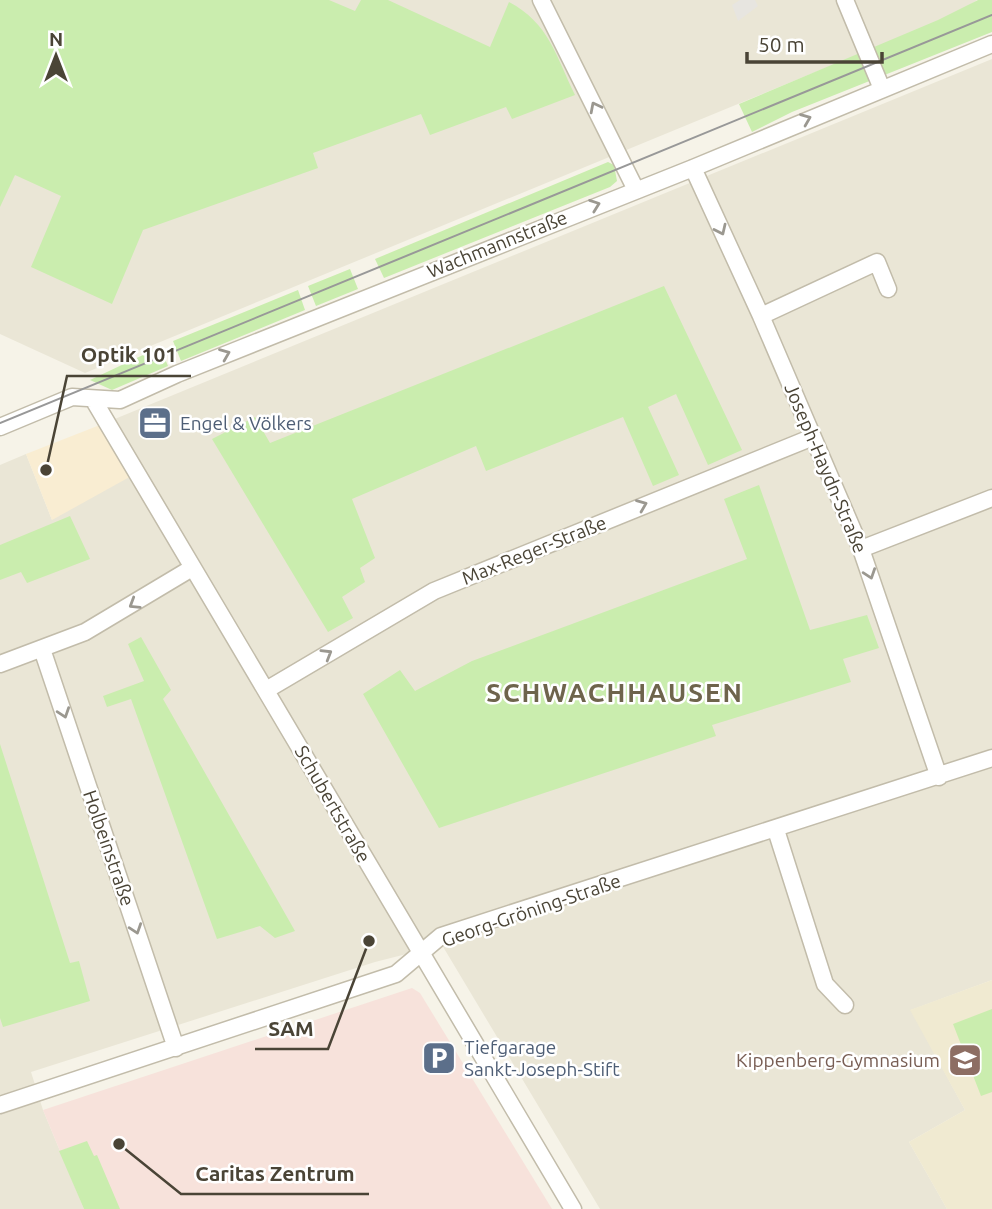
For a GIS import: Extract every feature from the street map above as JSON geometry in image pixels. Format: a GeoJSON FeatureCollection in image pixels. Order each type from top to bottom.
{"type":"FeatureCollection","features":[{"type":"Feature","properties":{"kind":"street"},"geometry":{"type":"LineString","coordinates":[[541,0],[636,190]]}},
{"type":"Feature","properties":{"kind":"street"},"geometry":{"type":"LineString","coordinates":[[845,0],[883,89]]}},
{"type":"Feature","properties":{"kind":"street","name":"Wachmannstraße"},"geometry":{"type":"LineString","coordinates":[[0,428],[72,397],[120,400],[177,374],[693,168],[992,44]]}},
{"type":"Feature","properties":{"kind":"street","name":"Joseph-Haydn-Straße"},"geometry":{"type":"LineString","coordinates":[[693,168],[761,316],[861,549],[939,777]]}},
{"type":"Feature","properties":{"kind":"street"},"geometry":{"type":"LineString","coordinates":[[761,316],[877,262],[888,289]]}},
{"type":"Feature","properties":{"kind":"street","name":"Schubertstraße"},"geometry":{"type":"LineString","coordinates":[[93,398],[192,568],[268,689],[421,955],[573,1209]]}},
{"type":"Feature","properties":{"kind":"street","name":"Max-Reger-Straße"},"geometry":{"type":"LineString","coordinates":[[268,689],[434,591],[813,437]]}},
{"type":"Feature","properties":{"kind":"street"},"geometry":{"type":"LineString","coordinates":[[861,549],[992,498]]}},
{"type":"Feature","properties":{"kind":"street"},"geometry":{"type":"LineString","coordinates":[[0,664],[85,632],[192,568]]}},
{"type":"Feature","properties":{"kind":"street","name":"Holbeinstraße"},"geometry":{"type":"LineString","coordinates":[[42,649],[176,1048]]}},
{"type":"Feature","properties":{"kind":"street","name":"Georg-Gröning-Straße"},"geometry":{"type":"LineString","coordinates":[[0,1105],[396,974],[441,936],[776,830],[992,758]]}},
{"type":"Feature","properties":{"kind":"street"},"geometry":{"type":"LineString","coordinates":[[776,830],[825,984],[845,1005]]}},
{"type":"Feature","properties":{"kind":"shaded area"},"geometry":{"type":"Polygon","coordinates":[[[0,0],[977,0],[956,14],[85,373],[0,334],[0,0]]]}},
{"type":"Feature","properties":{"kind":"shaded area"},"geometry":{"type":"Polygon","coordinates":[[[740,0],[755,0],[758,6],[738,21],[732,5],[740,0]]]}},
{"type":"Feature","properties":{"kind":"shaded area"},"geometry":{"type":"Polygon","coordinates":[[[992,59],[992,980],[911,1010],[965,1110],[909,1142],[947,1209],[600,1209],[442,945],[375,962],[31,1072],[43,1110],[84,1209],[0,1209],[0,465],[26,454],[52,520],[105,423],[992,59]]]}},
{"type":"Feature","properties":{"kind":"shaded area"},"geometry":{"type":"Polygon","coordinates":[[[105,423],[135,474],[52,520],[26,454],[105,423]]]}},
{"type":"Feature","properties":{"kind":"shaded area","name":"Kippenberg-Gymnasium"},"geometry":{"type":"Polygon","coordinates":[[[992,980],[992,1209],[947,1209],[909,1142],[965,1110],[910,1010],[992,980]]]}},
{"type":"Feature","properties":{"kind":"shaded area"},"geometry":{"type":"Polygon","coordinates":[[[412,988],[420,993],[552,1209],[84,1209],[43,1110],[412,988]]]}},
{"type":"Feature","properties":{"kind":"green space"},"geometry":{"type":"Polygon","coordinates":[[[0,0],[329,0],[355,11],[361,0],[388,0],[490,47],[509,2],[523,10],[542,30],[575,95],[512,119],[506,107],[430,135],[421,114],[313,153],[318,168],[143,230],[112,304],[31,267],[61,196],[15,175],[0,207],[0,0]]]}},
{"type":"Feature","properties":{"kind":"green space"},"geometry":{"type":"Polygon","coordinates":[[[978,0],[992,0],[992,32],[792,112],[752,132],[739,104],[938,20],[978,0]]]}},
{"type":"Feature","properties":{"kind":"green space"},"geometry":{"type":"Polygon","coordinates":[[[608,162],[614,165],[617,181],[610,187],[384,278],[375,259],[608,162]]]}},
{"type":"Feature","properties":{"kind":"green space"},"geometry":{"type":"Polygon","coordinates":[[[350,269],[358,289],[316,306],[308,286],[350,269]]]}},
{"type":"Feature","properties":{"kind":"green space"},"geometry":{"type":"Polygon","coordinates":[[[664,286],[742,450],[708,465],[676,394],[648,407],[679,475],[653,486],[623,417],[486,471],[476,446],[352,499],[375,558],[360,568],[365,582],[342,597],[353,618],[328,632],[212,439],[255,417],[270,443],[664,286]]]}},
{"type":"Feature","properties":{"kind":"green space"},"geometry":{"type":"Polygon","coordinates":[[[298,290],[305,310],[181,361],[173,341],[298,290]]]}},
{"type":"Feature","properties":{"kind":"green space"},"geometry":{"type":"Polygon","coordinates":[[[160,347],[168,366],[112,390],[90,380],[160,347]]]}},
{"type":"Feature","properties":{"kind":"green space"},"geometry":{"type":"Polygon","coordinates":[[[759,485],[810,630],[867,615],[879,648],[843,659],[851,682],[712,725],[716,736],[439,828],[363,694],[400,670],[415,691],[472,661],[747,559],[724,499],[759,485]]]}},
{"type":"Feature","properties":{"kind":"green space"},"geometry":{"type":"Polygon","coordinates":[[[70,516],[90,559],[27,583],[21,572],[0,580],[0,545],[70,516]]]}},
{"type":"Feature","properties":{"kind":"green space"},"geometry":{"type":"Polygon","coordinates":[[[141,637],[171,690],[163,699],[295,931],[275,938],[260,926],[217,939],[131,699],[107,707],[103,696],[144,681],[128,644],[141,637]]]}},
{"type":"Feature","properties":{"kind":"green space"},"geometry":{"type":"Polygon","coordinates":[[[0,744],[70,963],[79,961],[90,1001],[3,1027],[0,1018],[0,744]]]}},
{"type":"Feature","properties":{"kind":"green space"},"geometry":{"type":"Polygon","coordinates":[[[992,1009],[992,1092],[981,1096],[953,1024],[992,1009]]]}},
{"type":"Feature","properties":{"kind":"green space"},"geometry":{"type":"Polygon","coordinates":[[[87,1141],[94,1156],[97,1155],[120,1209],[84,1209],[59,1151],[87,1141]]]}},
{"type":"Feature","properties":{"kind":"tram line"},"geometry":{"type":"LineString","coordinates":[[0,423],[992,15]]}},
{"type":"Feature","properties":{"kind":"place","name":"Engel & Völkers"},"geometry":{"type":"Point","coordinates":[155,423]}},
{"type":"Feature","properties":{"kind":"place","name":"Optik 101"},"geometry":{"type":"Point","coordinates":[46,470]}},
{"type":"Feature","properties":{"kind":"place","name":"SAM"},"geometry":{"type":"Point","coordinates":[369,941]}},
{"type":"Feature","properties":{"kind":"place","name":"Tiefgarage Sankt-Joseph-Stift"},"geometry":{"type":"Point","coordinates":[439,1058]}},
{"type":"Feature","properties":{"kind":"place","name":"Kippenberg-Gymnasium"},"geometry":{"type":"Point","coordinates":[965,1060]}},
{"type":"Feature","properties":{"kind":"place","name":"Caritas Zentrum"},"geometry":{"type":"Point","coordinates":[119,1144]}},
{"type":"Feature","properties":{"kind":"district","name":"SCHWACHHAUSEN"},"geometry":{"type":"Point","coordinates":[615,692]}}]}
